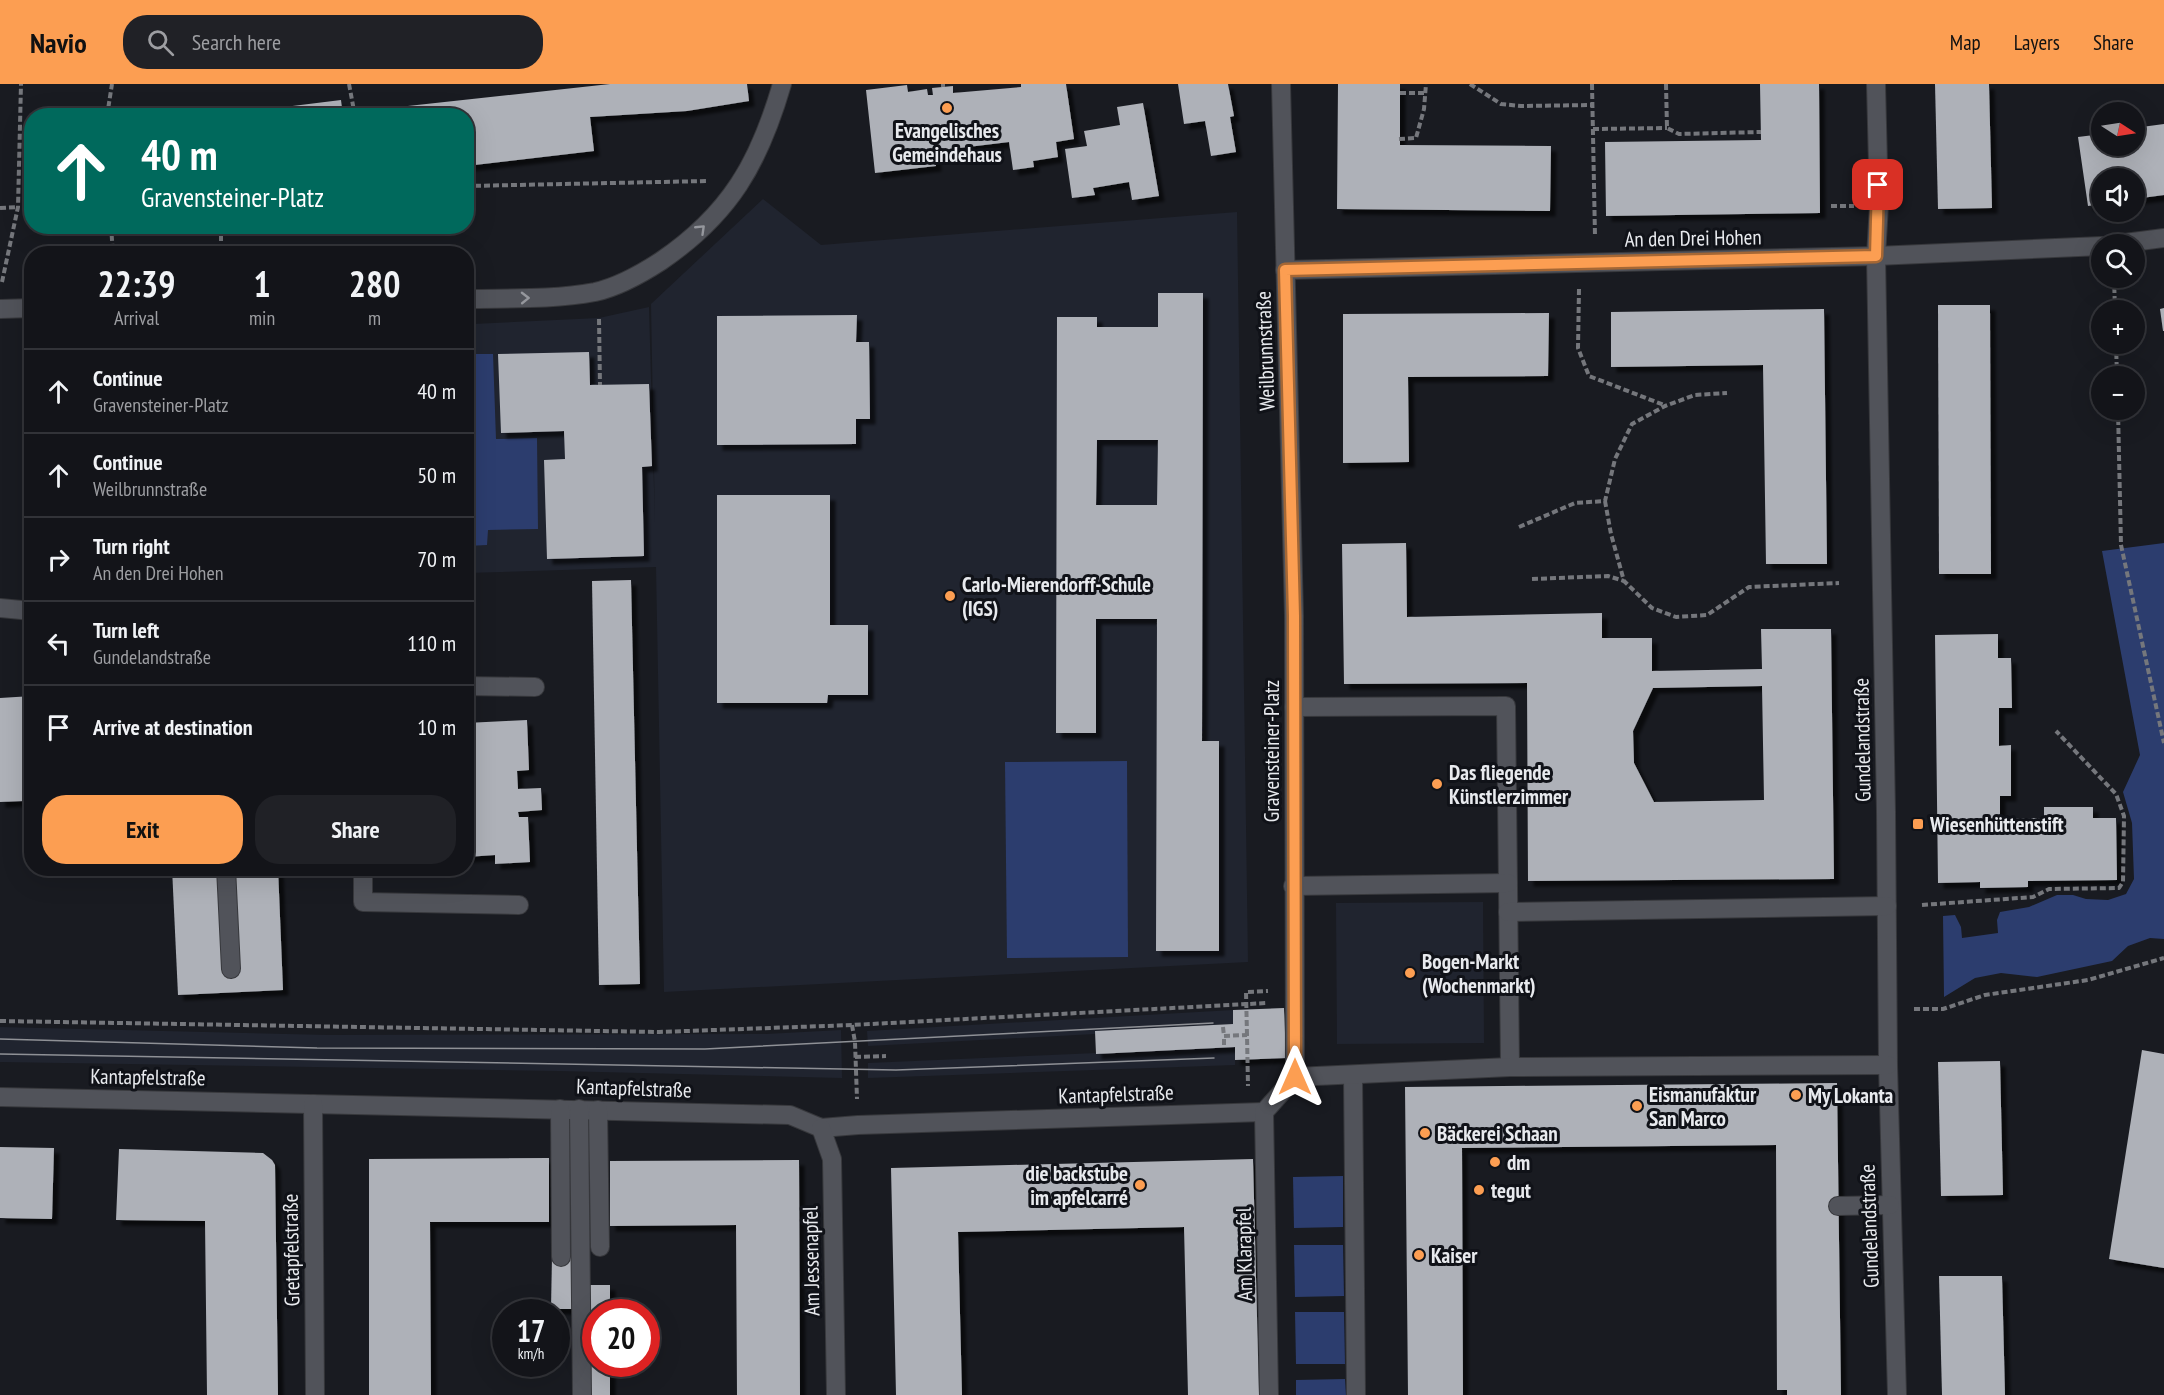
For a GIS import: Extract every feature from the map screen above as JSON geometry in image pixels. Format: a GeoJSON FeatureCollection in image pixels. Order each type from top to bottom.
{"type":"FeatureCollection","features":[{"type":"Feature","properties":{"kind":"street"},"geometry":{"type":"LineString","coordinates":[[474,299],[560,297],[598,291],[640,274],[686,244],[722,210],[744,180],[770,126],[782,84]]}},
{"type":"Feature","properties":{"kind":"street","name":"Weilbrunnstraße"},"geometry":{"type":"LineString","coordinates":[[1281,84],[1294,616]]}},
{"type":"Feature","properties":{"kind":"street","name":"Gundelandstraße"},"geometry":{"type":"LineString","coordinates":[[1876,84],[1879,205],[1876,256],[1887,906],[1887,1065],[1896,1395]]}},
{"type":"Feature","properties":{"kind":"street"},"geometry":{"type":"LineString","coordinates":[[2145,240],[2164,238]]}},
{"type":"Feature","properties":{"kind":"street","name":"An den Drei Hohen"},"geometry":{"type":"LineString","coordinates":[[1285,270],[1876,256],[2091,246]]}},
{"type":"Feature","properties":{"kind":"street"},"geometry":{"type":"LineString","coordinates":[[0,309],[24,308]]}},
{"type":"Feature","properties":{"kind":"street"},"geometry":{"type":"LineString","coordinates":[[0,608],[24,610]]}},
{"type":"Feature","properties":{"kind":"street","name":"Gravensteiner-Platz"},"geometry":{"type":"LineString","coordinates":[[1294,616],[1290,1002],[1295,1077]]}},
{"type":"Feature","properties":{"kind":"street"},"geometry":{"type":"LineString","coordinates":[[474,686],[535,687]]}},
{"type":"Feature","properties":{"kind":"street"},"geometry":{"type":"LineString","coordinates":[[1294,707],[1506,706],[1510,1067]]}},
{"type":"Feature","properties":{"kind":"street"},"geometry":{"type":"LineString","coordinates":[[226,876],[231,969]]}},
{"type":"Feature","properties":{"kind":"street"},"geometry":{"type":"LineString","coordinates":[[363,876],[363,902],[519,905]]}},
{"type":"Feature","properties":{"kind":"street"},"geometry":{"type":"LineString","coordinates":[[1293,886],[1508,883]]}},
{"type":"Feature","properties":{"kind":"street"},"geometry":{"type":"LineString","coordinates":[[1508,912],[1887,906]]}},
{"type":"Feature","properties":{"kind":"street"},"geometry":{"type":"LineString","coordinates":[[1264,1112],[1295,1077],[1510,1067],[1887,1065]]}},
{"type":"Feature","properties":{"kind":"street"},"geometry":{"type":"LineString","coordinates":[[1353,1076],[1356,1395]]}},
{"type":"Feature","properties":{"kind":"street","name":"Kantapfelstraße"},"geometry":{"type":"LineString","coordinates":[[0,1097],[790,1115],[821,1128],[1264,1112]]}},
{"type":"Feature","properties":{"kind":"street","name":"Gretapfelstraße"},"geometry":{"type":"LineString","coordinates":[[313,1104],[315,1395]]}},
{"type":"Feature","properties":{"kind":"street"},"geometry":{"type":"LineString","coordinates":[[560,1108],[561,1257]]}},
{"type":"Feature","properties":{"kind":"street"},"geometry":{"type":"LineString","coordinates":[[579,1109],[582,1395]]}},
{"type":"Feature","properties":{"kind":"street"},"geometry":{"type":"LineString","coordinates":[[598,1110],[600,1247]]}},
{"type":"Feature","properties":{"kind":"street","name":"Am Klarapfel"},"geometry":{"type":"LineString","coordinates":[[1264,1112],[1269,1395]]}},
{"type":"Feature","properties":{"kind":"street","name":"Am Jessenapfel"},"geometry":{"type":"LineString","coordinates":[[821,1128],[832,1159],[836,1395]]}},
{"type":"Feature","properties":{"kind":"street"},"geometry":{"type":"LineString","coordinates":[[1838,1206],[1890,1205]]}},
{"type":"Feature","properties":{"kind":"path"},"geometry":{"type":"LineString","coordinates":[[0,290],[18,207],[21,84]]}},
{"type":"Feature","properties":{"kind":"path"},"geometry":{"type":"LineString","coordinates":[[108,108],[112,84]]}},
{"type":"Feature","properties":{"kind":"path"},"geometry":{"type":"LineString","coordinates":[[349,84],[354,108]]}},
{"type":"Feature","properties":{"kind":"path"},"geometry":{"type":"LineString","coordinates":[[1400,139],[1416,138],[1424,109],[1426,84]]}},
{"type":"Feature","properties":{"kind":"path"},"geometry":{"type":"LineString","coordinates":[[1470,84],[1501,104],[1593,105]]}},
{"type":"Feature","properties":{"kind":"path"},"geometry":{"type":"LineString","coordinates":[[1592,84],[1593,129],[1587,263],[1578,348],[1589,376],[1665,406]]}},
{"type":"Feature","properties":{"kind":"path"},"geometry":{"type":"LineString","coordinates":[[1666,84],[1667,128]]}},
{"type":"Feature","properties":{"kind":"path"},"geometry":{"type":"LineString","coordinates":[[1400,93],[1425,93]]}},
{"type":"Feature","properties":{"kind":"path"},"geometry":{"type":"LineString","coordinates":[[1593,129],[1667,128],[1679,134],[1761,132]]}},
{"type":"Feature","properties":{"kind":"path"},"geometry":{"type":"LineString","coordinates":[[474,186],[744,180]]}},
{"type":"Feature","properties":{"kind":"path"},"geometry":{"type":"LineString","coordinates":[[0,208],[18,207]]}},
{"type":"Feature","properties":{"kind":"path"},"geometry":{"type":"LineString","coordinates":[[598,291],[600,385]]}},
{"type":"Feature","properties":{"kind":"path"},"geometry":{"type":"LineString","coordinates":[[1624,582],[1605,501],[1615,459],[1632,424],[1665,406],[1695,395],[1727,393]]}},
{"type":"Feature","properties":{"kind":"path"},"geometry":{"type":"LineString","coordinates":[[2118,420],[2121,545],[2164,743]]}},
{"type":"Feature","properties":{"kind":"path"},"geometry":{"type":"LineString","coordinates":[[1520,527],[1575,503],[1605,501]]}},
{"type":"Feature","properties":{"kind":"path"},"geometry":{"type":"LineString","coordinates":[[1532,579],[1608,576],[1624,582],[1652,608],[1676,617],[1707,615],[1749,587],[1839,583]]}},
{"type":"Feature","properties":{"kind":"path"},"geometry":{"type":"LineString","coordinates":[[1922,905],[2033,897],[2049,889],[2119,888],[2123,882],[2124,816],[2116,794],[2056,731]]}},
{"type":"Feature","properties":{"kind":"path"},"geometry":{"type":"LineString","coordinates":[[1905,1009],[1943,1009],[1985,994],[2088,980],[2164,958]]}},
{"type":"Feature","properties":{"kind":"path"},"geometry":{"type":"LineString","coordinates":[[0,1022],[659,1032],[852,1025],[1246,1004],[1290,1002],[1285,991],[1246,992],[1246,1004],[1247,1035]]}},
{"type":"Feature","properties":{"kind":"path"},"geometry":{"type":"LineString","coordinates":[[852,1025],[858,1125]]}},
{"type":"Feature","properties":{"kind":"path"},"geometry":{"type":"LineString","coordinates":[[1223,1027],[1224,1036]]}},
{"type":"Feature","properties":{"kind":"path"},"geometry":{"type":"LineString","coordinates":[[855,1057],[886,1056]]}},
{"type":"Feature","properties":{"kind":"shaded area","name":"Carlo-Mierendorff-Schule (IGS)"},"geometry":{"type":"Polygon","coordinates":[[[763,199],[821,245],[1237,212],[1248,962],[664,992],[656,567],[474,573],[474,324],[599,318],[649,307],[655,525],[651,304],[763,199]]]}},
{"type":"Feature","properties":{"kind":"shaded area"},"geometry":{"type":"Polygon","coordinates":[[[474,354],[493,354],[496,439],[537,438],[538,529],[488,530],[487,545],[474,546],[474,354]]]}},
{"type":"Feature","properties":{"kind":"shaded area"},"geometry":{"type":"Polygon","coordinates":[[[2164,543],[2164,939],[2150,938],[2128,946],[2112,961],[2037,977],[2001,973],[1975,978],[1944,997],[1943,916],[1955,915],[1961,927],[1962,938],[1998,933],[1997,920],[2000,912],[2029,907],[2057,895],[2108,900],[2126,894],[2134,879],[2132,823],[2123,792],[2140,755],[2102,551],[2164,543]]]}},
{"type":"Feature","properties":{"kind":"shaded area"},"geometry":{"type":"Polygon","coordinates":[[[1127,761],[1128,957],[1007,958],[1005,762],[1127,761]]]}},
{"type":"Feature","properties":{"kind":"shaded area","name":"Bogen-Markt (Wochenmarkt)"},"geometry":{"type":"Polygon","coordinates":[[[1483,902],[1484,1043],[1337,1044],[1336,903],[1483,902]]]}},
{"type":"Feature","properties":{"kind":"shaded area"},"geometry":{"type":"Polygon","coordinates":[[[1233,1010],[1233,1024],[868,1046],[867,1031],[1233,1010]]]}},
{"type":"Feature","properties":{"kind":"shaded area"},"geometry":{"type":"Polygon","coordinates":[[[0,1027],[328,1035],[766,1034],[841,1030],[842,1078],[0,1062],[0,1027]]]}},
{"type":"Feature","properties":{"kind":"shaded area"},"geometry":{"type":"Polygon","coordinates":[[[1235,1047],[1235,1065],[868,1078],[868,1063],[1235,1047]]]}},
{"type":"Feature","properties":{"kind":"shaded area"},"geometry":{"type":"Polygon","coordinates":[[[1343,1176],[1343,1227],[1294,1228],[1293,1177],[1343,1176]]]}},
{"type":"Feature","properties":{"kind":"shaded area"},"geometry":{"type":"Polygon","coordinates":[[[1294,1245],[1343,1245],[1344,1296],[1295,1297],[1294,1245]]]}},
{"type":"Feature","properties":{"kind":"shaded area"},"geometry":{"type":"Polygon","coordinates":[[[1295,1312],[1344,1312],[1345,1364],[1296,1364],[1295,1312]]]}},
{"type":"Feature","properties":{"kind":"shaded area"},"geometry":{"type":"Polygon","coordinates":[[[1345,1379],[1346,1395],[1296,1395],[1296,1380],[1345,1379]]]}},
{"type":"Feature","properties":{"kind":"building"},"geometry":{"type":"Polygon","coordinates":[[[610,84],[747,84],[749,101],[687,111],[590,117],[594,151],[474,165],[474,108],[390,108],[610,84]]]}},
{"type":"Feature","properties":{"kind":"building"},"geometry":{"type":"Polygon","coordinates":[[[1021,84],[1066,84],[1074,139],[1056,142],[1058,157],[1033,161],[1034,167],[1013,170],[1009,142],[935,151],[936,166],[875,173],[866,90],[907,85],[908,92],[927,89],[928,95],[933,95],[932,88],[953,86],[953,93],[1021,87],[1021,84]]]}},
{"type":"Feature","properties":{"kind":"building"},"geometry":{"type":"Polygon","coordinates":[[[1178,84],[1228,84],[1234,116],[1230,117],[1236,152],[1211,156],[1205,121],[1184,124],[1178,84]]]}},
{"type":"Feature","properties":{"kind":"building"},"geometry":{"type":"Polygon","coordinates":[[[1338,84],[1400,84],[1400,145],[1551,146],[1550,211],[1337,209],[1338,84]]]}},
{"type":"Feature","properties":{"kind":"building"},"geometry":{"type":"Polygon","coordinates":[[[1760,84],[1819,84],[1820,213],[1606,216],[1605,142],[1761,140],[1760,84]]]}},
{"type":"Feature","properties":{"kind":"building"},"geometry":{"type":"Polygon","coordinates":[[[1935,84],[1989,84],[1992,208],[1938,209],[1935,84]]]}},
{"type":"Feature","properties":{"kind":"building"},"geometry":{"type":"Polygon","coordinates":[[[341,100],[342,108],[276,108],[341,100]]]}},
{"type":"Feature","properties":{"kind":"building"},"geometry":{"type":"Polygon","coordinates":[[[1143,103],[1159,196],[1132,200],[1129,182],[1093,188],[1095,195],[1072,198],[1065,149],[1087,146],[1084,131],[1120,125],[1117,107],[1143,103]]]}},
{"type":"Feature","properties":{"kind":"building"},"geometry":{"type":"Polygon","coordinates":[[[2164,124],[2164,195],[2145,198],[2145,168],[2091,168],[2091,206],[2088,206],[2078,137],[2091,135],[2091,156],[2145,156],[2145,127],[2164,124]]]}},
{"type":"Feature","properties":{"kind":"building"},"geometry":{"type":"Polygon","coordinates":[[[1158,293],[1203,293],[1202,741],[1219,741],[1219,951],[1156,951],[1157,619],[1096,619],[1096,733],[1056,733],[1057,317],[1097,317],[1097,327],[1158,327],[1158,293]],[[1097,440],[1096,505],[1157,505],[1158,440],[1097,440]]]}},
{"type":"Feature","properties":{"kind":"building"},"geometry":{"type":"Polygon","coordinates":[[[1938,305],[1990,305],[1991,574],[1939,574],[1938,305]]]}},
{"type":"Feature","properties":{"kind":"building"},"geometry":{"type":"Polygon","coordinates":[[[2164,308],[2164,331],[2163,331],[2160,309],[2164,308]]]}},
{"type":"Feature","properties":{"kind":"building"},"geometry":{"type":"Polygon","coordinates":[[[1824,309],[1827,564],[1766,564],[1763,365],[1611,367],[1611,312],[1824,309]]]}},
{"type":"Feature","properties":{"kind":"building"},"geometry":{"type":"Polygon","coordinates":[[[1549,313],[1548,376],[1408,377],[1409,462],[1343,463],[1343,314],[1549,313]]]}},
{"type":"Feature","properties":{"kind":"building"},"geometry":{"type":"Polygon","coordinates":[[[857,315],[856,342],[869,342],[870,419],[856,419],[856,444],[717,445],[717,316],[857,315]]]}},
{"type":"Feature","properties":{"kind":"building"},"geometry":{"type":"Polygon","coordinates":[[[589,352],[590,385],[649,384],[652,466],[642,467],[644,556],[547,559],[544,460],[565,459],[564,431],[501,433],[498,354],[589,352]]]}},
{"type":"Feature","properties":{"kind":"building"},"geometry":{"type":"Polygon","coordinates":[[[717,495],[830,495],[830,625],[868,625],[868,695],[828,695],[827,703],[717,703],[717,495]]]}},
{"type":"Feature","properties":{"kind":"building"},"geometry":{"type":"Polygon","coordinates":[[[1406,543],[1407,617],[1602,613],[1602,638],[1652,638],[1652,671],[1762,669],[1761,629],[1831,629],[1834,879],[1528,881],[1527,683],[1344,684],[1342,544],[1406,543]],[[1762,686],[1653,688],[1633,731],[1634,763],[1654,802],[1764,800],[1762,686]]]}},
{"type":"Feature","properties":{"kind":"building"},"geometry":{"type":"Polygon","coordinates":[[[631,580],[640,984],[599,985],[592,581],[631,580]]]}},
{"type":"Feature","properties":{"kind":"building"},"geometry":{"type":"Polygon","coordinates":[[[1998,634],[1998,658],[2011,658],[2012,708],[1999,708],[1999,746],[2011,745],[2011,796],[2000,796],[2000,819],[2044,818],[2044,807],[2093,807],[2093,818],[2116,818],[2117,880],[2028,881],[2028,887],[1980,888],[1980,882],[1938,883],[1935,635],[1998,634]]]}},
{"type":"Feature","properties":{"kind":"building"},"geometry":{"type":"Polygon","coordinates":[[[24,696],[24,821],[23,801],[0,802],[0,698],[24,696]]]}},
{"type":"Feature","properties":{"kind":"building"},"geometry":{"type":"Polygon","coordinates":[[[527,720],[529,770],[517,771],[518,789],[541,788],[542,810],[518,812],[519,817],[528,817],[530,862],[495,864],[495,855],[474,856],[474,723],[527,720]]]}},
{"type":"Feature","properties":{"kind":"building"},"geometry":{"type":"Polygon","coordinates":[[[172,876],[278,876],[283,990],[178,995],[172,876]]]}},
{"type":"Feature","properties":{"kind":"building"},"geometry":{"type":"Polygon","coordinates":[[[1284,1008],[1286,1058],[1235,1060],[1235,1047],[1096,1054],[1095,1031],[1233,1024],[1233,1010],[1284,1008]]]}},
{"type":"Feature","properties":{"kind":"building"},"geometry":{"type":"Polygon","coordinates":[[[2142,1050],[2164,1054],[2164,1268],[2109,1259],[2142,1050]]]}},
{"type":"Feature","properties":{"kind":"building"},"geometry":{"type":"Polygon","coordinates":[[[2000,1061],[2003,1195],[1941,1196],[1938,1062],[2000,1061]]]}},
{"type":"Feature","properties":{"kind":"building"},"geometry":{"type":"Polygon","coordinates":[[[1837,1083],[1841,1395],[1787,1395],[1787,1390],[1777,1390],[1776,1145],[1462,1148],[1463,1395],[1408,1395],[1405,1087],[1837,1083]]]}},
{"type":"Feature","properties":{"kind":"building"},"geometry":{"type":"Polygon","coordinates":[[[0,1147],[54,1148],[52,1219],[0,1218],[0,1147]]]}},
{"type":"Feature","properties":{"kind":"building"},"geometry":{"type":"Polygon","coordinates":[[[119,1149],[263,1153],[272,1160],[275,1165],[278,1395],[207,1395],[205,1221],[116,1220],[119,1149]]]}},
{"type":"Feature","properties":{"kind":"building"},"geometry":{"type":"Polygon","coordinates":[[[549,1158],[549,1222],[430,1222],[431,1395],[369,1395],[369,1159],[549,1158]]]}},
{"type":"Feature","properties":{"kind":"building"},"geometry":{"type":"Polygon","coordinates":[[[1253,1159],[1259,1395],[1188,1395],[1184,1227],[958,1232],[962,1395],[896,1395],[891,1168],[1253,1159]]]}},
{"type":"Feature","properties":{"kind":"building"},"geometry":{"type":"Polygon","coordinates":[[[799,1160],[800,1395],[737,1395],[736,1225],[610,1226],[610,1161],[799,1160]]]}},
{"type":"Feature","properties":{"kind":"building"},"geometry":{"type":"Polygon","coordinates":[[[552,1256],[573,1257],[573,1309],[570,1309],[570,1299],[551,1299],[552,1256]]]}},
{"type":"Feature","properties":{"kind":"building"},"geometry":{"type":"Polygon","coordinates":[[[1939,1276],[2002,1276],[2005,1395],[1942,1395],[1939,1276]]]}},
{"type":"Feature","properties":{"kind":"building"},"geometry":{"type":"Polygon","coordinates":[[[589,1285],[610,1285],[610,1299],[589,1299],[589,1285]]]}},
{"type":"Feature","properties":{"kind":"building"},"geometry":{"type":"Polygon","coordinates":[[[589,1377],[610,1377],[610,1395],[589,1395],[589,1377]]]}},
{"type":"Feature","properties":{"kind":"tram line"},"geometry":{"type":"LineString","coordinates":[[0,1039],[317,1048],[705,1049],[1213,1023]]}},
{"type":"Feature","properties":{"kind":"tram line"},"geometry":{"type":"LineString","coordinates":[[0,1054],[896,1070],[1214,1058]]}},
{"type":"Feature","properties":{"kind":"place","name":"Evangelisches Gemeindehaus"},"geometry":{"type":"Point","coordinates":[947,108]}},
{"type":"Feature","properties":{"kind":"place","name":"Carlo-Mierendorff-Schule (IGS)"},"geometry":{"type":"Point","coordinates":[950,596]}},
{"type":"Feature","properties":{"kind":"place","name":"Das fliegende Künstlerzimmer"},"geometry":{"type":"Point","coordinates":[1437,784]}},
{"type":"Feature","properties":{"kind":"place","name":"Wiesenhüttenstift"},"geometry":{"type":"Point","coordinates":[1918,824]}},
{"type":"Feature","properties":{"kind":"place","name":"Bogen-Markt (Wochenmarkt)"},"geometry":{"type":"Point","coordinates":[1410,973]}},
{"type":"Feature","properties":{"kind":"place","name":"My Lokanta"},"geometry":{"type":"Point","coordinates":[1796,1095]}},
{"type":"Feature","properties":{"kind":"place","name":"Eismanufaktur San Marco"},"geometry":{"type":"Point","coordinates":[1637,1106]}},
{"type":"Feature","properties":{"kind":"place","name":"Bäckerei Schaan"},"geometry":{"type":"Point","coordinates":[1425,1133]}},
{"type":"Feature","properties":{"kind":"place","name":"dm"},"geometry":{"type":"Point","coordinates":[1495,1162]}},
{"type":"Feature","properties":{"kind":"place","name":"die backstube im apfelcarré"},"geometry":{"type":"Point","coordinates":[1140,1185]}},
{"type":"Feature","properties":{"kind":"place","name":"tegut"},"geometry":{"type":"Point","coordinates":[1479,1190]}},
{"type":"Feature","properties":{"kind":"place","name":"Kaiser"},"geometry":{"type":"Point","coordinates":[1419,1255]}},
{"type":"Feature","properties":{"kind":"route"},"geometry":{"type":"LineString","coordinates":[[1295,1077],[1294,616],[1285,270],[1876,256],[1878,185]]}}]}
